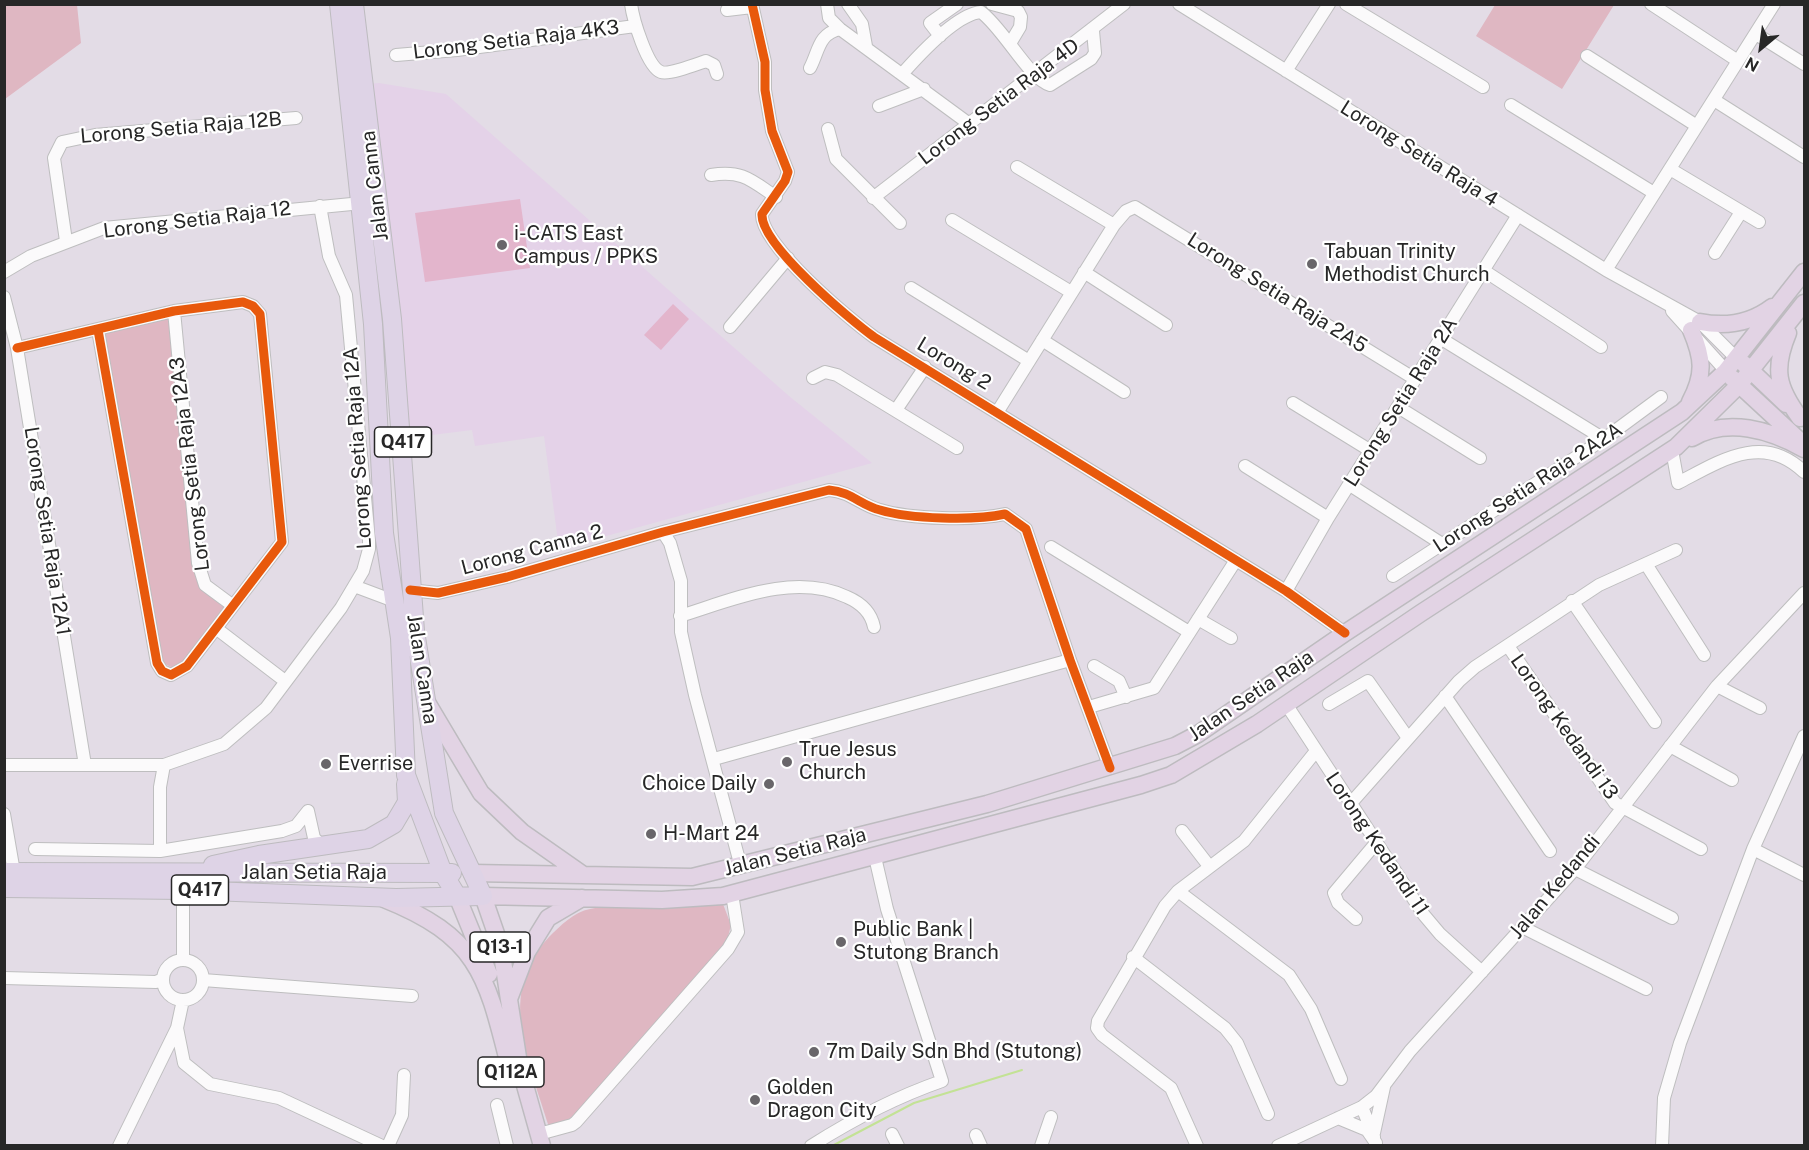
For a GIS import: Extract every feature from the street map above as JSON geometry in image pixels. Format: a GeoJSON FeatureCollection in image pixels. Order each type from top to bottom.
{"type":"FeatureCollection","features":[{"type":"Feature","properties":{"kind":"highway","name":"Jalan Canna"},"geometry":{"type":"LineString","coordinates":[[339,4],[362,203],[373,324],[384,533],[400,638],[406,775],[443,873]]}},
{"type":"Feature","properties":{"kind":"highway","name":"Jalan Canna"},"geometry":{"type":"LineString","coordinates":[[354,4],[392,319],[403,447],[410,590],[426,701],[444,813],[483,896]]}},
{"type":"Feature","properties":{"kind":"highway"},"geometry":{"type":"LineString","coordinates":[[183,881],[259,855],[368,839],[394,824],[407,802],[406,775]]}},
{"type":"Feature","properties":{"kind":"highway","name":"Q417"},"geometry":{"type":"LineString","coordinates":[[443,873],[472,873]]}},
{"type":"Feature","properties":{"kind":"highway","name":"Q417"},"geometry":{"type":"LineString","coordinates":[[443,873],[457,896],[483,896]]}},
{"type":"Feature","properties":{"kind":"highway","name":"Jalan Setia Raja"},"geometry":{"type":"LineString","coordinates":[[8,877],[183,881],[443,873]]}},
{"type":"Feature","properties":{"kind":"highway","name":"Jalan Setia Raja"},"geometry":{"type":"LineString","coordinates":[[183,881],[381,897],[457,896]]}},
{"type":"Feature","properties":{"kind":"main road","name":"Jalan Setia Raja"},"geometry":{"type":"LineString","coordinates":[[472,873],[692,877],[741,867],[987,804],[1157,753],[1198,734],[1345,633],[1682,412],[1731,364],[1804,272]]}},
{"type":"Feature","properties":{"kind":"main road"},"geometry":{"type":"LineString","coordinates":[[1682,412],[1701,376],[1701,358],[1695,326],[1721,325],[1747,320],[1759,316],[1783,298]]}},
{"type":"Feature","properties":{"kind":"main road","name":"Jalan Setia Raja"},"geometry":{"type":"LineString","coordinates":[[483,896],[662,900],[732,894],[1141,785],[1171,775],[1257,724],[1421,613],[1674,449],[1739,385],[1802,307]]}},
{"type":"Feature","properties":{"kind":"main road"},"geometry":{"type":"LineString","coordinates":[[1802,307],[1779,356],[1778,373],[1782,390],[1802,420]]}},
{"type":"Feature","properties":{"kind":"main road"},"geometry":{"type":"LineString","coordinates":[[1731,364],[1751,371],[1802,420]]}},
{"type":"Feature","properties":{"kind":"main road"},"geometry":{"type":"LineString","coordinates":[[1731,364],[1739,385],[1804,446]]}},
{"type":"Feature","properties":{"kind":"main road"},"geometry":{"type":"LineString","coordinates":[[1674,449],[1700,433],[1740,427],[1773,433],[1804,446]]}},
{"type":"Feature","properties":{"kind":"main road"},"geometry":{"type":"LineString","coordinates":[[1345,633],[1364,641],[1407,614],[1421,613]]}},
{"type":"Feature","properties":{"kind":"main road"},"geometry":{"type":"LineString","coordinates":[[1157,753],[1167,758],[1183,752],[1227,725],[1267,696],[1280,698],[1286,704]]}},
{"type":"Feature","properties":{"kind":"main road"},"geometry":{"type":"LineString","coordinates":[[426,701],[481,793],[522,832],[582,874]]}},
{"type":"Feature","properties":{"kind":"main road"},"geometry":{"type":"LineString","coordinates":[[1110,768],[1121,778],[1131,780],[1180,763],[1240,726],[1257,724]]}},
{"type":"Feature","properties":{"kind":"main road"},"geometry":{"type":"LineString","coordinates":[[819,847],[865,842],[875,856]]}},
{"type":"Feature","properties":{"kind":"main road"},"geometry":{"type":"LineString","coordinates":[[457,896],[501,999],[537,1142]]}},
{"type":"Feature","properties":{"kind":"main road","name":"Jalan Canna"},"geometry":{"type":"LineString","coordinates":[[483,896],[501,948],[501,999]]}},
{"type":"Feature","properties":{"kind":"main road"},"geometry":{"type":"LineString","coordinates":[[381,897],[422,915],[455,940],[468,952],[501,999]]}},
{"type":"Feature","properties":{"kind":"main road"},"geometry":{"type":"LineString","coordinates":[[501,999],[548,918],[582,897]]}},
{"type":"Feature","properties":{"kind":"street"},"geometry":{"type":"LineString","coordinates":[[631,4],[635,26],[654,66],[660,72],[706,61],[714,65],[717,74]]}},
{"type":"Feature","properties":{"kind":"street"},"geometry":{"type":"LineString","coordinates":[[827,4],[829,18],[840,29],[903,73],[968,123]]}},
{"type":"Feature","properties":{"kind":"street"},"geometry":{"type":"LineString","coordinates":[[848,4],[862,24],[866,46]]}},
{"type":"Feature","properties":{"kind":"street"},"geometry":{"type":"LineString","coordinates":[[940,36],[930,23],[957,4]]}},
{"type":"Feature","properties":{"kind":"street"},"geometry":{"type":"LineString","coordinates":[[992,4],[1018,11],[1021,17],[1020,27],[1011,42]]}},
{"type":"Feature","properties":{"kind":"street","name":"Lorong Setia Raja 4D"},"geometry":{"type":"LineString","coordinates":[[873,198],[1124,4]]}},
{"type":"Feature","properties":{"kind":"street","name":"Lorong Setia Raja 4"},"geometry":{"type":"LineString","coordinates":[[1179,4],[1606,270],[1660,300],[1695,326],[1731,364]]}},
{"type":"Feature","properties":{"kind":"street"},"geometry":{"type":"LineString","coordinates":[[1286,71],[1329,4]]}},
{"type":"Feature","properties":{"kind":"street"},"geometry":{"type":"LineString","coordinates":[[1346,4],[1483,87]]}},
{"type":"Feature","properties":{"kind":"street"},"geometry":{"type":"LineString","coordinates":[[1651,4],[1738,62]]}},
{"type":"Feature","properties":{"kind":"street"},"geometry":{"type":"LineString","coordinates":[[1606,270],[1774,4]]}},
{"type":"Feature","properties":{"kind":"street"},"geometry":{"type":"LineString","coordinates":[[727,10],[752,6]]}},
{"type":"Feature","properties":{"kind":"street","name":"Lorong 2"},"geometry":{"type":"LineString","coordinates":[[752,6],[765,62],[772,131],[788,172],[776,197],[762,214],[762,220],[771,240],[788,258],[860,327],[1286,591],[1345,633]]}},
{"type":"Feature","properties":{"kind":"street"},"geometry":{"type":"LineString","coordinates":[[903,73],[940,36],[969,16],[981,12],[1011,42],[1033,75],[1050,85],[1091,59],[1095,53],[1092,30]]}},
{"type":"Feature","properties":{"kind":"street","name":"Lorong Setia Raja 4K3"},"geometry":{"type":"LineString","coordinates":[[396,55],[457,50],[635,26]]}},
{"type":"Feature","properties":{"kind":"street"},"geometry":{"type":"LineString","coordinates":[[810,68],[820,42],[827,34],[840,29]]}},
{"type":"Feature","properties":{"kind":"street"},"geometry":{"type":"LineString","coordinates":[[1756,34],[1804,63]]}},
{"type":"Feature","properties":{"kind":"street"},"geometry":{"type":"LineString","coordinates":[[1587,56],[1697,126]]}},
{"type":"Feature","properties":{"kind":"street"},"geometry":{"type":"LineString","coordinates":[[879,106],[924,89]]}},
{"type":"Feature","properties":{"kind":"street"},"geometry":{"type":"LineString","coordinates":[[1714,100],[1804,157]]}},
{"type":"Feature","properties":{"kind":"street"},"geometry":{"type":"LineString","coordinates":[[1511,105],[1654,193]]}},
{"type":"Feature","properties":{"kind":"street","name":"Lorong Setia Raja 12B"},"geometry":{"type":"LineString","coordinates":[[66,241],[54,158],[62,142],[95,135],[296,118]]}},
{"type":"Feature","properties":{"kind":"street"},"geometry":{"type":"LineString","coordinates":[[828,129],[835,156],[873,198],[900,223]]}},
{"type":"Feature","properties":{"kind":"street"},"geometry":{"type":"LineString","coordinates":[[998,411],[1114,225],[1017,167]]}},
{"type":"Feature","properties":{"kind":"street"},"geometry":{"type":"LineString","coordinates":[[1670,169],[1759,222]]}},
{"type":"Feature","properties":{"kind":"street"},"geometry":{"type":"LineString","coordinates":[[711,175],[730,172],[742,176],[776,197]]}},
{"type":"Feature","properties":{"kind":"street","name":"Lorong Setia Raja 12"},"geometry":{"type":"LineString","coordinates":[[4,272],[66,241],[104,228],[362,203]]}},
{"type":"Feature","properties":{"kind":"street","name":"Lorong Setia Raja 12A"},"geometry":{"type":"LineString","coordinates":[[4,765],[164,765],[224,744],[266,708],[341,608],[354,586],[367,560],[369,540],[346,295],[329,256],[320,206]]}},
{"type":"Feature","properties":{"kind":"street","name":"Lorong Setia Raja 2A5"},"geometry":{"type":"LineString","coordinates":[[1114,225],[1126,211],[1139,208],[1415,379]]}},
{"type":"Feature","properties":{"kind":"street"},"geometry":{"type":"LineString","coordinates":[[1715,253],[1741,212]]}},
{"type":"Feature","properties":{"kind":"street","name":"Lorong Setia Raja 2A"},"geometry":{"type":"LineString","coordinates":[[1286,591],[1328,518],[1518,215]]}},
{"type":"Feature","properties":{"kind":"street"},"geometry":{"type":"LineString","coordinates":[[952,220],[1071,292]]}},
{"type":"Feature","properties":{"kind":"street"},"geometry":{"type":"LineString","coordinates":[[730,327],[788,258]]}},
{"type":"Feature","properties":{"kind":"street"},"geometry":{"type":"LineString","coordinates":[[1483,270],[1601,346]]}},
{"type":"Feature","properties":{"kind":"street"},"geometry":{"type":"LineString","coordinates":[[1084,272],[1166,325]]}},
{"type":"Feature","properties":{"kind":"street"},"geometry":{"type":"LineString","coordinates":[[911,288],[1029,361]]}},
{"type":"Feature","properties":{"kind":"street","name":"Lorong Setia Raja 12A1"},"geometry":{"type":"LineString","coordinates":[[4,297],[16,348],[85,765]]}},
{"type":"Feature","properties":{"kind":"street"},"geometry":{"type":"LineString","coordinates":[[16,348],[174,311],[243,302],[253,306],[260,314],[282,542],[231,605],[217,629],[182,670],[171,675],[159,668],[98,330]]}},
{"type":"Feature","properties":{"kind":"street","name":"Lorong Setia Raja 12A3"},"geometry":{"type":"LineString","coordinates":[[174,311],[198,563],[205,585],[231,605]]}},
{"type":"Feature","properties":{"kind":"street"},"geometry":{"type":"LineString","coordinates":[[1440,338],[1604,439]]}},
{"type":"Feature","properties":{"kind":"street"},"geometry":{"type":"LineString","coordinates":[[1042,340],[1124,392]]}},
{"type":"Feature","properties":{"kind":"street"},"geometry":{"type":"LineString","coordinates":[[896,410],[925,367]]}},
{"type":"Feature","properties":{"kind":"street"},"geometry":{"type":"LineString","coordinates":[[813,378],[825,372],[837,375],[957,448]]}},
{"type":"Feature","properties":{"kind":"street","name":"Lorong Setia Raja 2A2A"},"geometry":{"type":"LineString","coordinates":[[1393,576],[1604,439],[1661,397]]}},
{"type":"Feature","properties":{"kind":"street"},"geometry":{"type":"LineString","coordinates":[[1293,403],[1371,451]]}},
{"type":"Feature","properties":{"kind":"street"},"geometry":{"type":"LineString","coordinates":[[1398,407],[1480,458]]}},
{"type":"Feature","properties":{"kind":"street"},"geometry":{"type":"LineString","coordinates":[[1674,449],[1678,483],[1728,457],[1766,450],[1795,463],[1804,472]]}},
{"type":"Feature","properties":{"kind":"street"},"geometry":{"type":"LineString","coordinates":[[1245,466],[1328,518]]}},
{"type":"Feature","properties":{"kind":"street"},"geometry":{"type":"LineString","coordinates":[[1350,484],[1442,544]]}},
{"type":"Feature","properties":{"kind":"street","name":"Lorong Canna 2"},"geometry":{"type":"LineString","coordinates":[[410,590],[438,592],[507,577],[668,530],[829,490],[843,491],[881,511],[976,519],[1005,514],[1026,529],[1070,660],[1110,768]]}},
{"type":"Feature","properties":{"kind":"street"},"geometry":{"type":"LineString","coordinates":[[668,530],[681,581],[680,616],[695,695],[714,759],[741,867]]}},
{"type":"Feature","properties":{"kind":"street"},"geometry":{"type":"LineString","coordinates":[[1051,547],[1189,632]]}},
{"type":"Feature","properties":{"kind":"street"},"geometry":{"type":"LineString","coordinates":[[1351,803],[1445,696],[1475,667],[1599,585],[1676,549]]}},
{"type":"Feature","properties":{"kind":"street"},"geometry":{"type":"LineString","coordinates":[[1089,707],[1154,688],[1236,560]]}},
{"type":"Feature","properties":{"kind":"street"},"geometry":{"type":"LineString","coordinates":[[1646,564],[1704,655]]}},
{"type":"Feature","properties":{"kind":"street"},"geometry":{"type":"LineString","coordinates":[[354,586],[394,601]]}},
{"type":"Feature","properties":{"kind":"street"},"geometry":{"type":"LineString","coordinates":[[680,616],[745,597],[787,588],[806,587],[826,590],[857,602],[872,619],[874,627]]}},
{"type":"Feature","properties":{"kind":"street","name":"Jalan Kedandi"},"geometry":{"type":"LineString","coordinates":[[1278,1146],[1362,1107],[1385,1086],[1410,1051],[1575,869],[1717,686],[1804,593]]}},
{"type":"Feature","properties":{"kind":"street"},"geometry":{"type":"LineString","coordinates":[[1572,601],[1655,722]]}},
{"type":"Feature","properties":{"kind":"street"},"geometry":{"type":"LineString","coordinates":[[1198,619],[1231,639]]}},
{"type":"Feature","properties":{"kind":"street"},"geometry":{"type":"LineString","coordinates":[[217,629],[285,681]]}},
{"type":"Feature","properties":{"kind":"street","name":"Lorong Kedandi 13"},"geometry":{"type":"LineString","coordinates":[[1508,646],[1611,799],[1621,807]]}},
{"type":"Feature","properties":{"kind":"street"},"geometry":{"type":"LineString","coordinates":[[714,759],[1070,660]]}},
{"type":"Feature","properties":{"kind":"street"},"geometry":{"type":"LineString","coordinates":[[1094,666],[1119,681],[1126,697]]}},
{"type":"Feature","properties":{"kind":"street"},"geometry":{"type":"LineString","coordinates":[[1329,704],[1368,681],[1408,738]]}},
{"type":"Feature","properties":{"kind":"street"},"geometry":{"type":"LineString","coordinates":[[1717,686],[1760,708]]}},
{"type":"Feature","properties":{"kind":"street"},"geometry":{"type":"LineString","coordinates":[[1445,696],[1550,851]]}},
{"type":"Feature","properties":{"kind":"street","name":"Lorong Kedandi 11"},"geometry":{"type":"LineString","coordinates":[[1286,704],[1424,915],[1440,934],[1482,972]]}},
{"type":"Feature","properties":{"kind":"street"},"geometry":{"type":"LineString","coordinates":[[1662,1146],[1664,1098],[1680,1043],[1753,849],[1804,736]]}},
{"type":"Feature","properties":{"kind":"street"},"geometry":{"type":"LineString","coordinates":[[1670,746],[1732,780]]}},
{"type":"Feature","properties":{"kind":"street"},"geometry":{"type":"LineString","coordinates":[[1197,1146],[1172,1088],[1097,1028],[1098,1021],[1133,957],[1165,906],[1178,891],[1244,841],[1316,751]]}},
{"type":"Feature","properties":{"kind":"street"},"geometry":{"type":"LineString","coordinates":[[160,851],[160,787],[164,765]]}},
{"type":"Feature","properties":{"kind":"street"},"geometry":{"type":"LineString","coordinates":[[1621,807],[1701,849]]}},
{"type":"Feature","properties":{"kind":"street"},"geometry":{"type":"LineString","coordinates":[[35,849],[160,851],[282,831],[296,826],[308,811],[314,838],[322,846]]}},
{"type":"Feature","properties":{"kind":"street"},"geometry":{"type":"LineString","coordinates":[[4,814],[8,877]]}},
{"type":"Feature","properties":{"kind":"street"},"geometry":{"type":"LineString","coordinates":[[1182,831],[1209,866]]}},
{"type":"Feature","properties":{"kind":"street"},"geometry":{"type":"LineString","coordinates":[[1356,919],[1338,903],[1334,893],[1376,843]]}},
{"type":"Feature","properties":{"kind":"street"},"geometry":{"type":"LineString","coordinates":[[1753,849],[1804,875]]}},
{"type":"Feature","properties":{"kind":"street"},"geometry":{"type":"LineString","coordinates":[[811,1146],[842,1126],[918,1089],[942,1081],[887,909],[875,856]]}},
{"type":"Feature","properties":{"kind":"street"},"geometry":{"type":"LineString","coordinates":[[1575,869],[1672,918]]}},
{"type":"Feature","properties":{"kind":"street"},"geometry":{"type":"LineString","coordinates":[[183,881],[183,960]]}},
{"type":"Feature","properties":{"kind":"street"},"geometry":{"type":"LineString","coordinates":[[1178,891],[1289,975],[1311,1009],[1341,1079]]}},
{"type":"Feature","properties":{"kind":"street"},"geometry":{"type":"LineString","coordinates":[[537,1142],[576,1122],[728,950],[738,932],[732,894]]}},
{"type":"Feature","properties":{"kind":"street"},"geometry":{"type":"LineString","coordinates":[[1522,927],[1646,989]]}},
{"type":"Feature","properties":{"kind":"street"},"geometry":{"type":"LineString","coordinates":[[1133,957],[1225,1028],[1237,1043],[1268,1114]]}},
{"type":"Feature","properties":{"kind":"street"},"geometry":{"type":"LineString","coordinates":[[183,960],[196,965],[203,980],[201,990],[193,997],[183,1000],[173,997],[166,989],[163,979],[166,970],[173,963],[183,960]]}},
{"type":"Feature","properties":{"kind":"street"},"geometry":{"type":"LineString","coordinates":[[4,978],[156,981],[163,979]]}},
{"type":"Feature","properties":{"kind":"street"},"geometry":{"type":"LineString","coordinates":[[203,980],[412,996]]}},
{"type":"Feature","properties":{"kind":"street"},"geometry":{"type":"LineString","coordinates":[[119,1146],[177,1028],[183,1000]]}},
{"type":"Feature","properties":{"kind":"street"},"geometry":{"type":"LineString","coordinates":[[177,1028],[184,1063],[210,1083],[279,1098],[382,1146]]}},
{"type":"Feature","properties":{"kind":"street"},"geometry":{"type":"LineString","coordinates":[[388,1146],[402,1115],[404,1075]]}},
{"type":"Feature","properties":{"kind":"street"},"geometry":{"type":"LineString","coordinates":[[1375,1141],[1385,1086]]}},
{"type":"Feature","properties":{"kind":"street"},"geometry":{"type":"LineString","coordinates":[[497,1105],[507,1146]]}},
{"type":"Feature","properties":{"kind":"street"},"geometry":{"type":"LineString","coordinates":[[1362,1107],[1375,1141]]}},
{"type":"Feature","properties":{"kind":"street"},"geometry":{"type":"LineString","coordinates":[[1041,1146],[1051,1117]]}},
{"type":"Feature","properties":{"kind":"street"},"geometry":{"type":"LineString","coordinates":[[1338,1119],[1354,1123],[1367,1130],[1375,1141]]}},
{"type":"Feature","properties":{"kind":"shaded area"},"geometry":{"type":"Polygon","coordinates":[[[5,4],[77,5],[81,43],[5,99],[5,4]]]}},
{"type":"Feature","properties":{"kind":"shaded area"},"geometry":{"type":"Polygon","coordinates":[[[1495,5],[1614,5],[1562,89],[1476,36],[1495,5]]]}},
{"type":"Feature","properties":{"kind":"shaded area","name":"i-CATS East Campus / PPKS"},"geometry":{"type":"Polygon","coordinates":[[[379,83],[446,94],[789,396],[872,463],[559,549],[544,436],[475,446],[472,430],[408,438],[368,84],[379,83]]]}},
{"type":"Feature","properties":{"kind":"shaded area"},"geometry":{"type":"Polygon","coordinates":[[[520,199],[530,268],[425,282],[415,213],[520,199]]]}},
{"type":"Feature","properties":{"kind":"shaded area"},"geometry":{"type":"Polygon","coordinates":[[[673,304],[689,319],[661,350],[644,335],[673,304]]]}},
{"type":"Feature","properties":{"kind":"shaded area"},"geometry":{"type":"Polygon","coordinates":[[[169,315],[197,563],[225,605],[186,662],[175,669],[161,662],[103,333],[169,315]]]}},
{"type":"Feature","properties":{"kind":"shaded area"},"geometry":{"type":"Polygon","coordinates":[[[638,904],[723,904],[731,925],[726,945],[574,1115],[566,1122],[549,1127],[526,1054],[520,1005],[524,982],[533,959],[549,937],[573,916],[590,909],[638,904]]]}},
{"type":"Feature","properties":{"kind":"waterway"},"geometry":{"type":"LineString","coordinates":[[832,1146],[914,1103],[1022,1070]]}},
{"type":"Feature","properties":{"kind":"cycle path"},"geometry":{"type":"LineString","coordinates":[[752,4],[765,62],[765,90],[772,131],[788,172],[785,181],[762,214],[765,227],[790,261],[827,298],[874,337],[1286,591],[1345,633]]}},
{"type":"Feature","properties":{"kind":"cycle path"},"geometry":{"type":"LineString","coordinates":[[17,348],[174,311],[243,302],[253,306],[260,314],[282,542],[187,666],[171,675],[162,671],[157,663],[98,330]]}},
{"type":"Feature","properties":{"kind":"cycle path"},"geometry":{"type":"LineString","coordinates":[[410,590],[438,593],[507,577],[663,532],[829,490],[844,493],[873,508],[893,513],[960,518],[1005,514],[1026,529],[1070,660],[1110,768]]}},
{"type":"Feature","properties":{"kind":"place","name":"i-CATS East Campus / PPKS"},"geometry":{"type":"Point","coordinates":[502,245]}},
{"type":"Feature","properties":{"kind":"place","name":"Tabuan Trinity Methodist Church"},"geometry":{"type":"Point","coordinates":[1312,264]}},
{"type":"Feature","properties":{"kind":"place","name":"True Jesus Church"},"geometry":{"type":"Point","coordinates":[787,762]}},
{"type":"Feature","properties":{"kind":"place","name":"Everrise"},"geometry":{"type":"Point","coordinates":[326,764]}},
{"type":"Feature","properties":{"kind":"place","name":"Choice Daily"},"geometry":{"type":"Point","coordinates":[769,784]}},
{"type":"Feature","properties":{"kind":"place","name":"H-Mart 24"},"geometry":{"type":"Point","coordinates":[651,834]}},
{"type":"Feature","properties":{"kind":"place","name":"Public Bank | Stutong Branch"},"geometry":{"type":"Point","coordinates":[841,942]}},
{"type":"Feature","properties":{"kind":"place","name":"7m Daily Sdn Bhd (Stutong)"},"geometry":{"type":"Point","coordinates":[814,1052]}},
{"type":"Feature","properties":{"kind":"place","name":"Golden Dragon City"},"geometry":{"type":"Point","coordinates":[755,1100]}}]}
